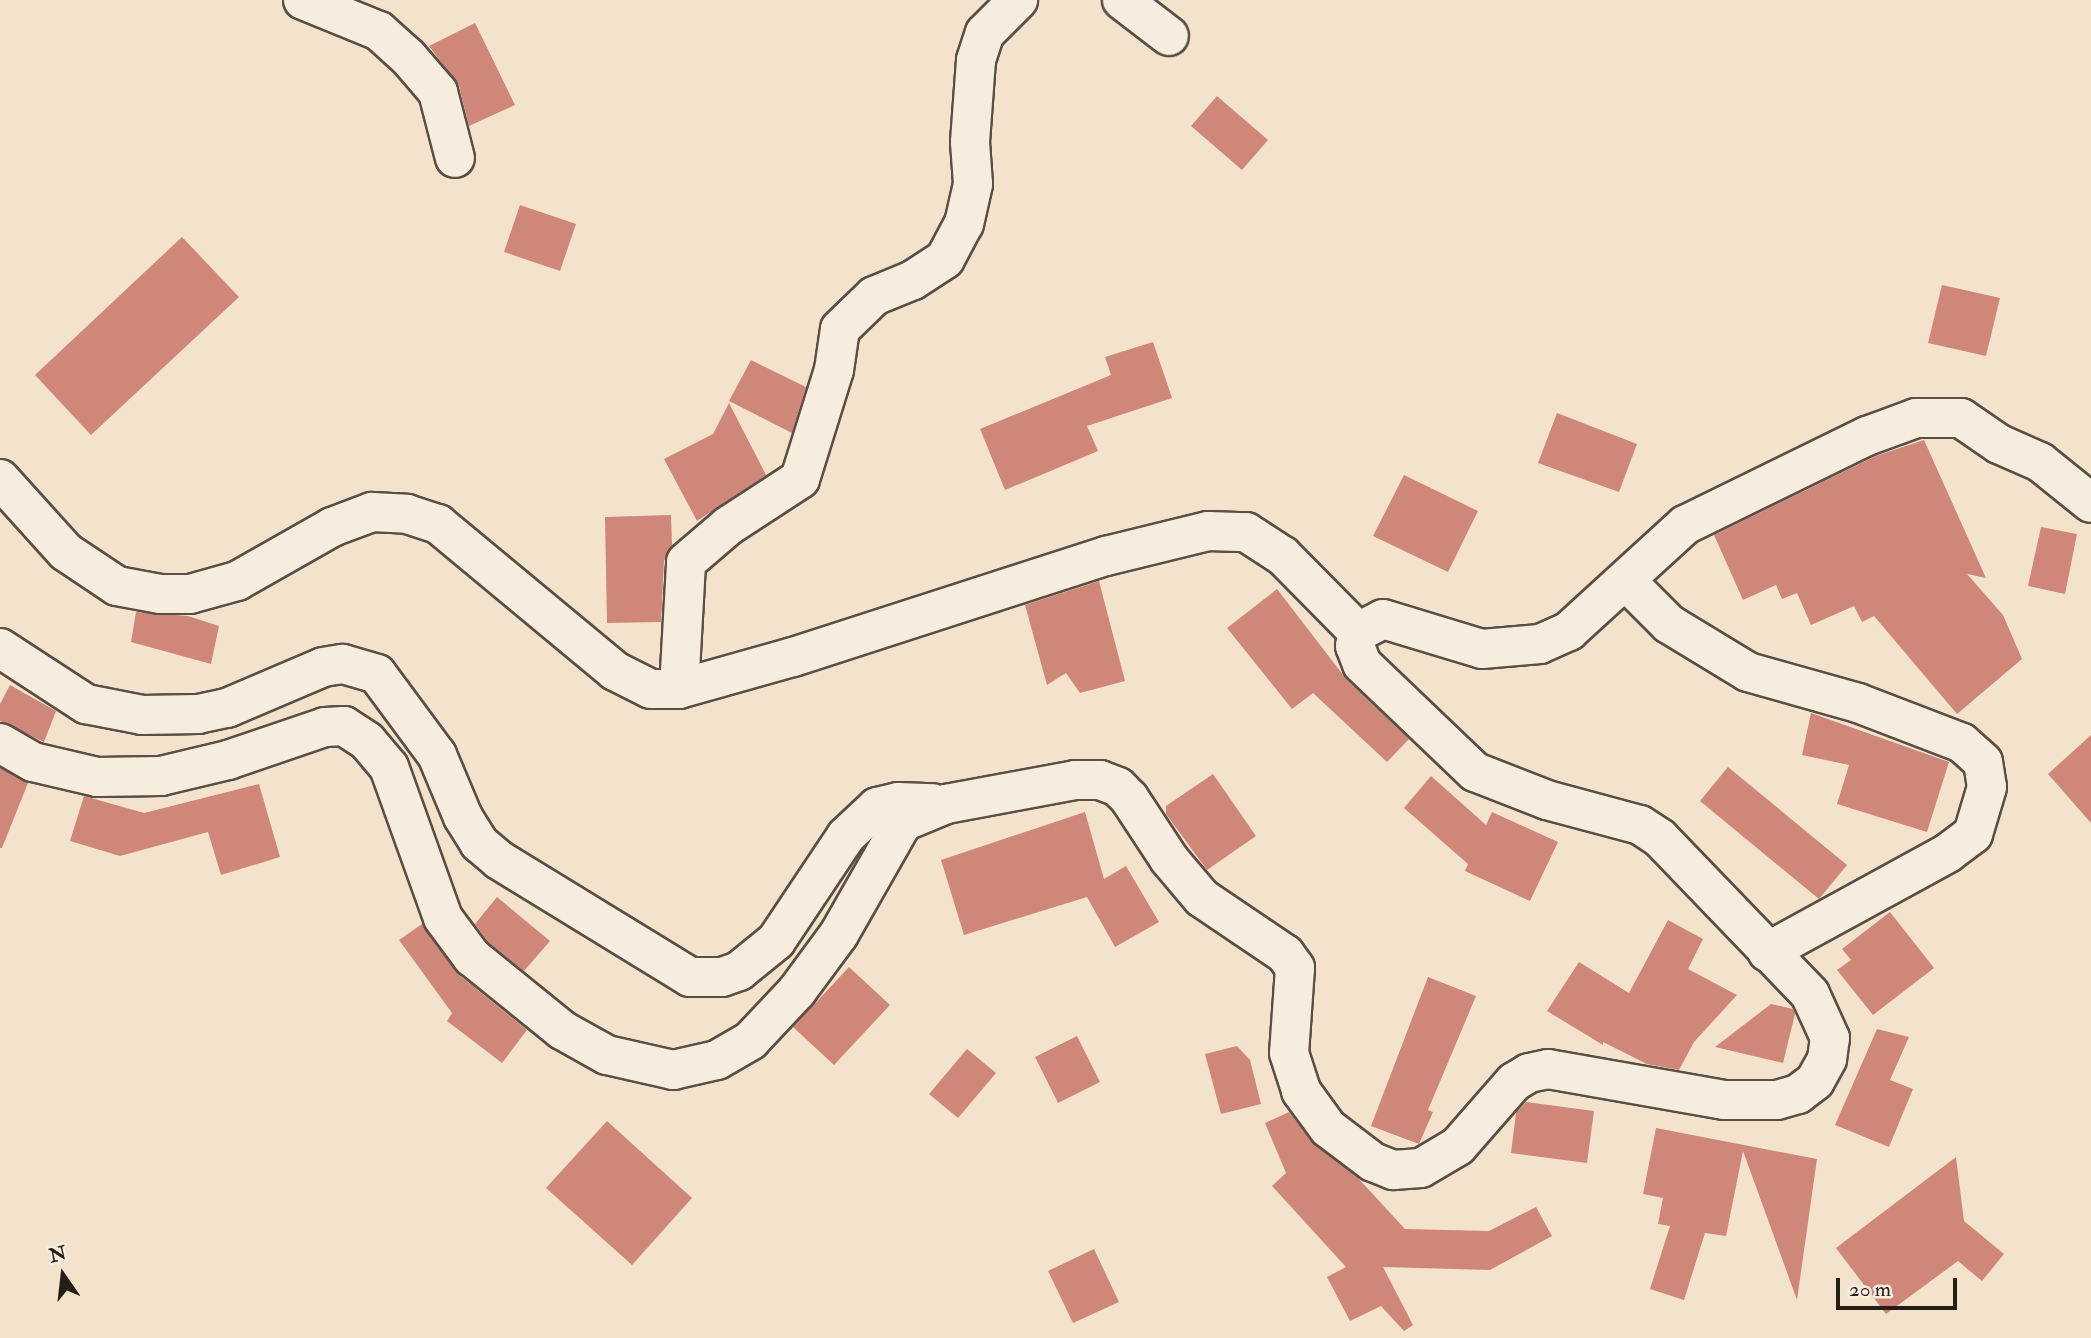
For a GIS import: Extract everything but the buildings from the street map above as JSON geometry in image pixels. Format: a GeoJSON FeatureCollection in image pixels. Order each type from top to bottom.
{"type":"FeatureCollection","features":[{"type":"Feature","properties":{"kind":"street"},"geometry":{"type":"LineString","coordinates":[[303,0],[379,31],[408,57],[438,92],[455,158]]}},
{"type":"Feature","properties":{"kind":"street"},"geometry":{"type":"LineString","coordinates":[[678,689],[686,562],[728,526],[800,480],[834,370],[840,329],[874,296],[913,280],[945,259],[964,224],[973,184],[970,142],[976,60],[985,33],[1018,0]]}},
{"type":"Feature","properties":{"kind":"street"},"geometry":{"type":"LineString","coordinates":[[1122,0],[1169,36]]}},
{"type":"Feature","properties":{"kind":"street"},"geometry":{"type":"LineString","coordinates":[[1358,632],[1383,619],[1482,649],[1540,644],[1569,631],[1627,582],[1685,525],[1867,436],[1916,418],[1961,418],[1999,444],[2040,462],[2091,503]]}},
{"type":"Feature","properties":{"kind":"street"},"geometry":{"type":"LineString","coordinates":[[0,479],[66,552],[117,586],[160,594],[190,594],[237,581],[332,527],[372,512],[407,514],[438,524],[615,671],[651,689],[678,689],[1133,548],[1208,531],[1246,532],[1283,556],[1358,632]]}},
{"type":"Feature","properties":{"kind":"street"},"geometry":{"type":"LineString","coordinates":[[1627,582],[1669,624],[1748,672],[1858,703],[1962,743],[1983,762],[1987,787],[1973,834],[1948,853],[1767,952]]}},
{"type":"Feature","properties":{"kind":"street"},"geometry":{"type":"LineString","coordinates":[[0,743],[33,762],[97,777],[161,776],[228,760],[325,727],[344,726],[368,741],[389,767],[443,918],[472,957],[573,1036],[607,1055],[673,1070],[717,1060],[751,1040],[797,990],[839,934],[903,822],[946,804],[1075,780],[1100,780],[1118,787],[1202,898],[1285,954],[1296,968],[1289,1053],[1301,1091],[1328,1128],[1373,1162],[1393,1171],[1421,1168],[1442,1159],[1514,1082],[1529,1073],[1548,1069],[1724,1100],[1777,1100],[1798,1094],[1815,1081],[1827,1059],[1830,1038],[1810,994],[1660,838],[1640,825],[1496,783],[1467,765],[1362,664],[1355,646],[1358,632]]}},
{"type":"Feature","properties":{"kind":"street"},"geometry":{"type":"LineString","coordinates":[[0,648],[86,704],[142,715],[198,714],[227,708],[323,667],[343,664],[377,674],[437,755],[463,817],[479,843],[499,860],[690,977],[722,977],[739,971],[776,941],[846,836],[877,807],[898,802],[946,804]]}}]}
